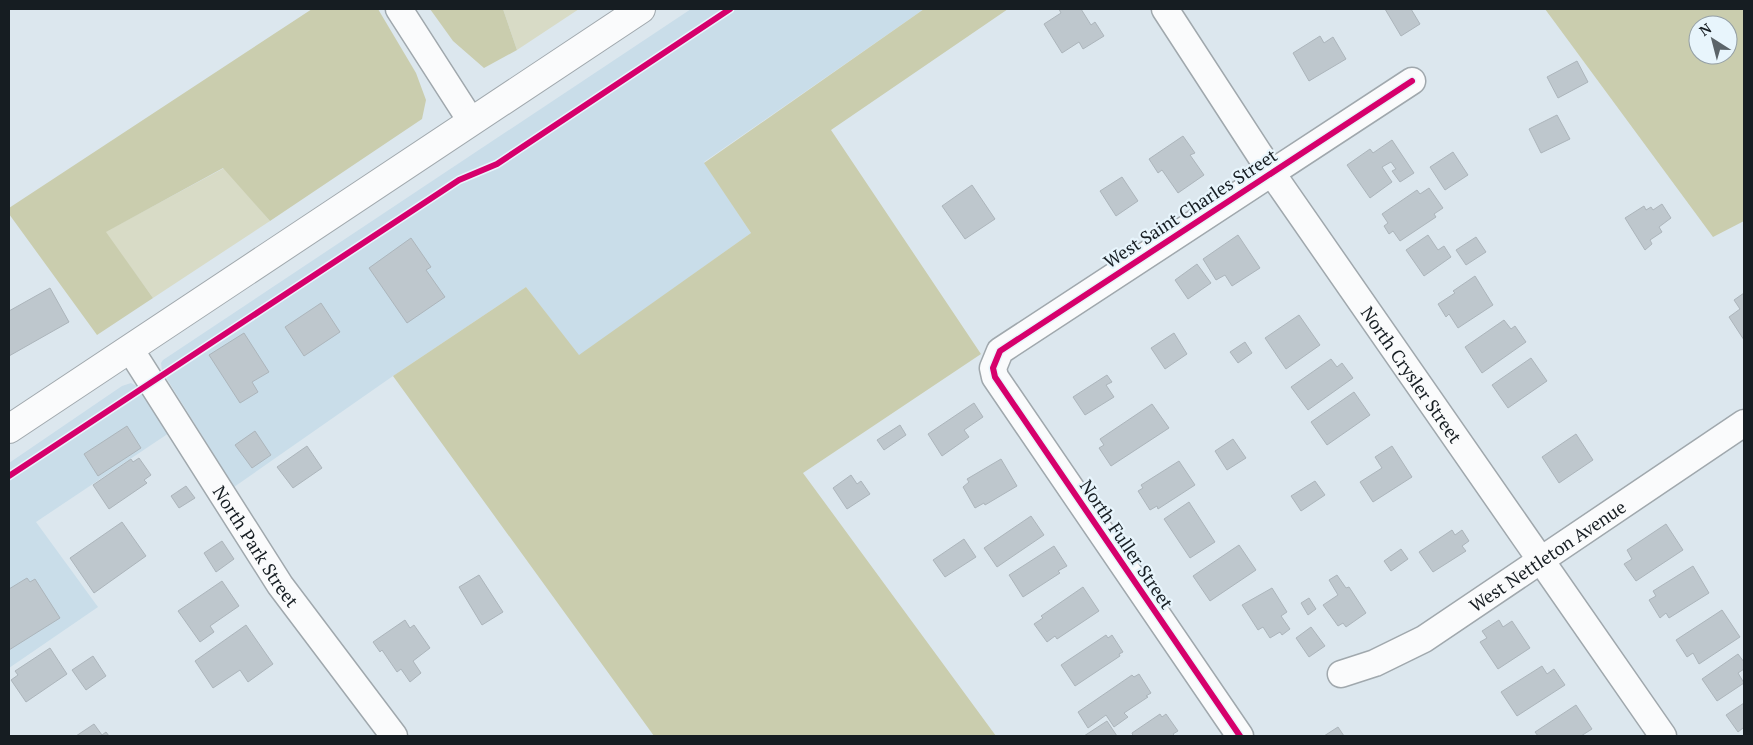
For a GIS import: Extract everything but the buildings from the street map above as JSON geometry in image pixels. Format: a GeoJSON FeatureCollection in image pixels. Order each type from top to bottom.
{"type":"FeatureCollection","features":[{"type":"Feature","properties":{"kind":"main road"},"geometry":{"type":"LineString","coordinates":[[9,429],[640,9]]}},
{"type":"Feature","properties":{"kind":"street"},"geometry":{"type":"LineString","coordinates":[[399,9],[471,121]]}},
{"type":"Feature","properties":{"kind":"street","name":"North Crysler Street"},"geometry":{"type":"LineString","coordinates":[[1165,9],[1271,172],[1663,736]]}},
{"type":"Feature","properties":{"kind":"street","name":"West Saint Charles Street"},"geometry":{"type":"LineString","coordinates":[[993,368],[1000,351],[1412,81]]}},
{"type":"Feature","properties":{"kind":"street","name":"North Park Street"},"geometry":{"type":"LineString","coordinates":[[130,349],[280,585],[394,736]]}},
{"type":"Feature","properties":{"kind":"street","name":"North Fuller Street"},"geometry":{"type":"LineString","coordinates":[[993,368],[995,377],[1240,736]]}},
{"type":"Feature","properties":{"kind":"street","name":"West Nettleton Avenue"},"geometry":{"type":"LineString","coordinates":[[1340,674],[1375,663],[1424,638],[1744,423]]}},
{"type":"Feature","properties":{"kind":"shaded area"},"geometry":{"type":"Polygon","coordinates":[[[691,9],[924,9],[704,162],[751,233],[579,356],[526,287],[393,376],[234,487],[162,371],[161,363],[163,360],[691,9]]]}},
{"type":"Feature","properties":{"kind":"shaded area"},"geometry":{"type":"Polygon","coordinates":[[[131,383],[142,389],[169,433],[36,522],[98,607],[9,668],[9,463],[122,386],[131,383]]]}},
{"type":"Feature","properties":{"kind":"green space"},"geometry":{"type":"Polygon","coordinates":[[[312,9],[378,9],[416,73],[426,100],[422,119],[270,221],[223,168],[106,232],[153,298],[97,335],[9,214],[9,208],[312,9]]]}},
{"type":"Feature","properties":{"kind":"green space"},"geometry":{"type":"Polygon","coordinates":[[[430,9],[503,9],[517,50],[484,68],[453,41],[430,9]]]}},
{"type":"Feature","properties":{"kind":"green space"},"geometry":{"type":"Polygon","coordinates":[[[503,9],[579,9],[517,50],[503,9]]]}},
{"type":"Feature","properties":{"kind":"green space"},"geometry":{"type":"Polygon","coordinates":[[[924,9],[1008,9],[831,130],[981,354],[803,473],[996,736],[654,736],[393,376],[526,287],[579,355],[751,233],[704,163],[924,9]]]}},
{"type":"Feature","properties":{"kind":"green space"},"geometry":{"type":"Polygon","coordinates":[[[1545,9],[1744,9],[1744,221],[1713,237],[1545,9]]]}},
{"type":"Feature","properties":{"kind":"green space"},"geometry":{"type":"Polygon","coordinates":[[[224,168],[270,221],[153,298],[105,232],[224,168]]]}},
{"type":"Feature","properties":{"kind":"cycle path"},"geometry":{"type":"LineString","coordinates":[[9,476],[459,180],[497,164],[730,9]]}},
{"type":"Feature","properties":{"kind":"cycle path"},"geometry":{"type":"LineString","coordinates":[[1240,736],[995,377],[993,368],[1000,351],[1412,81]]}}]}
